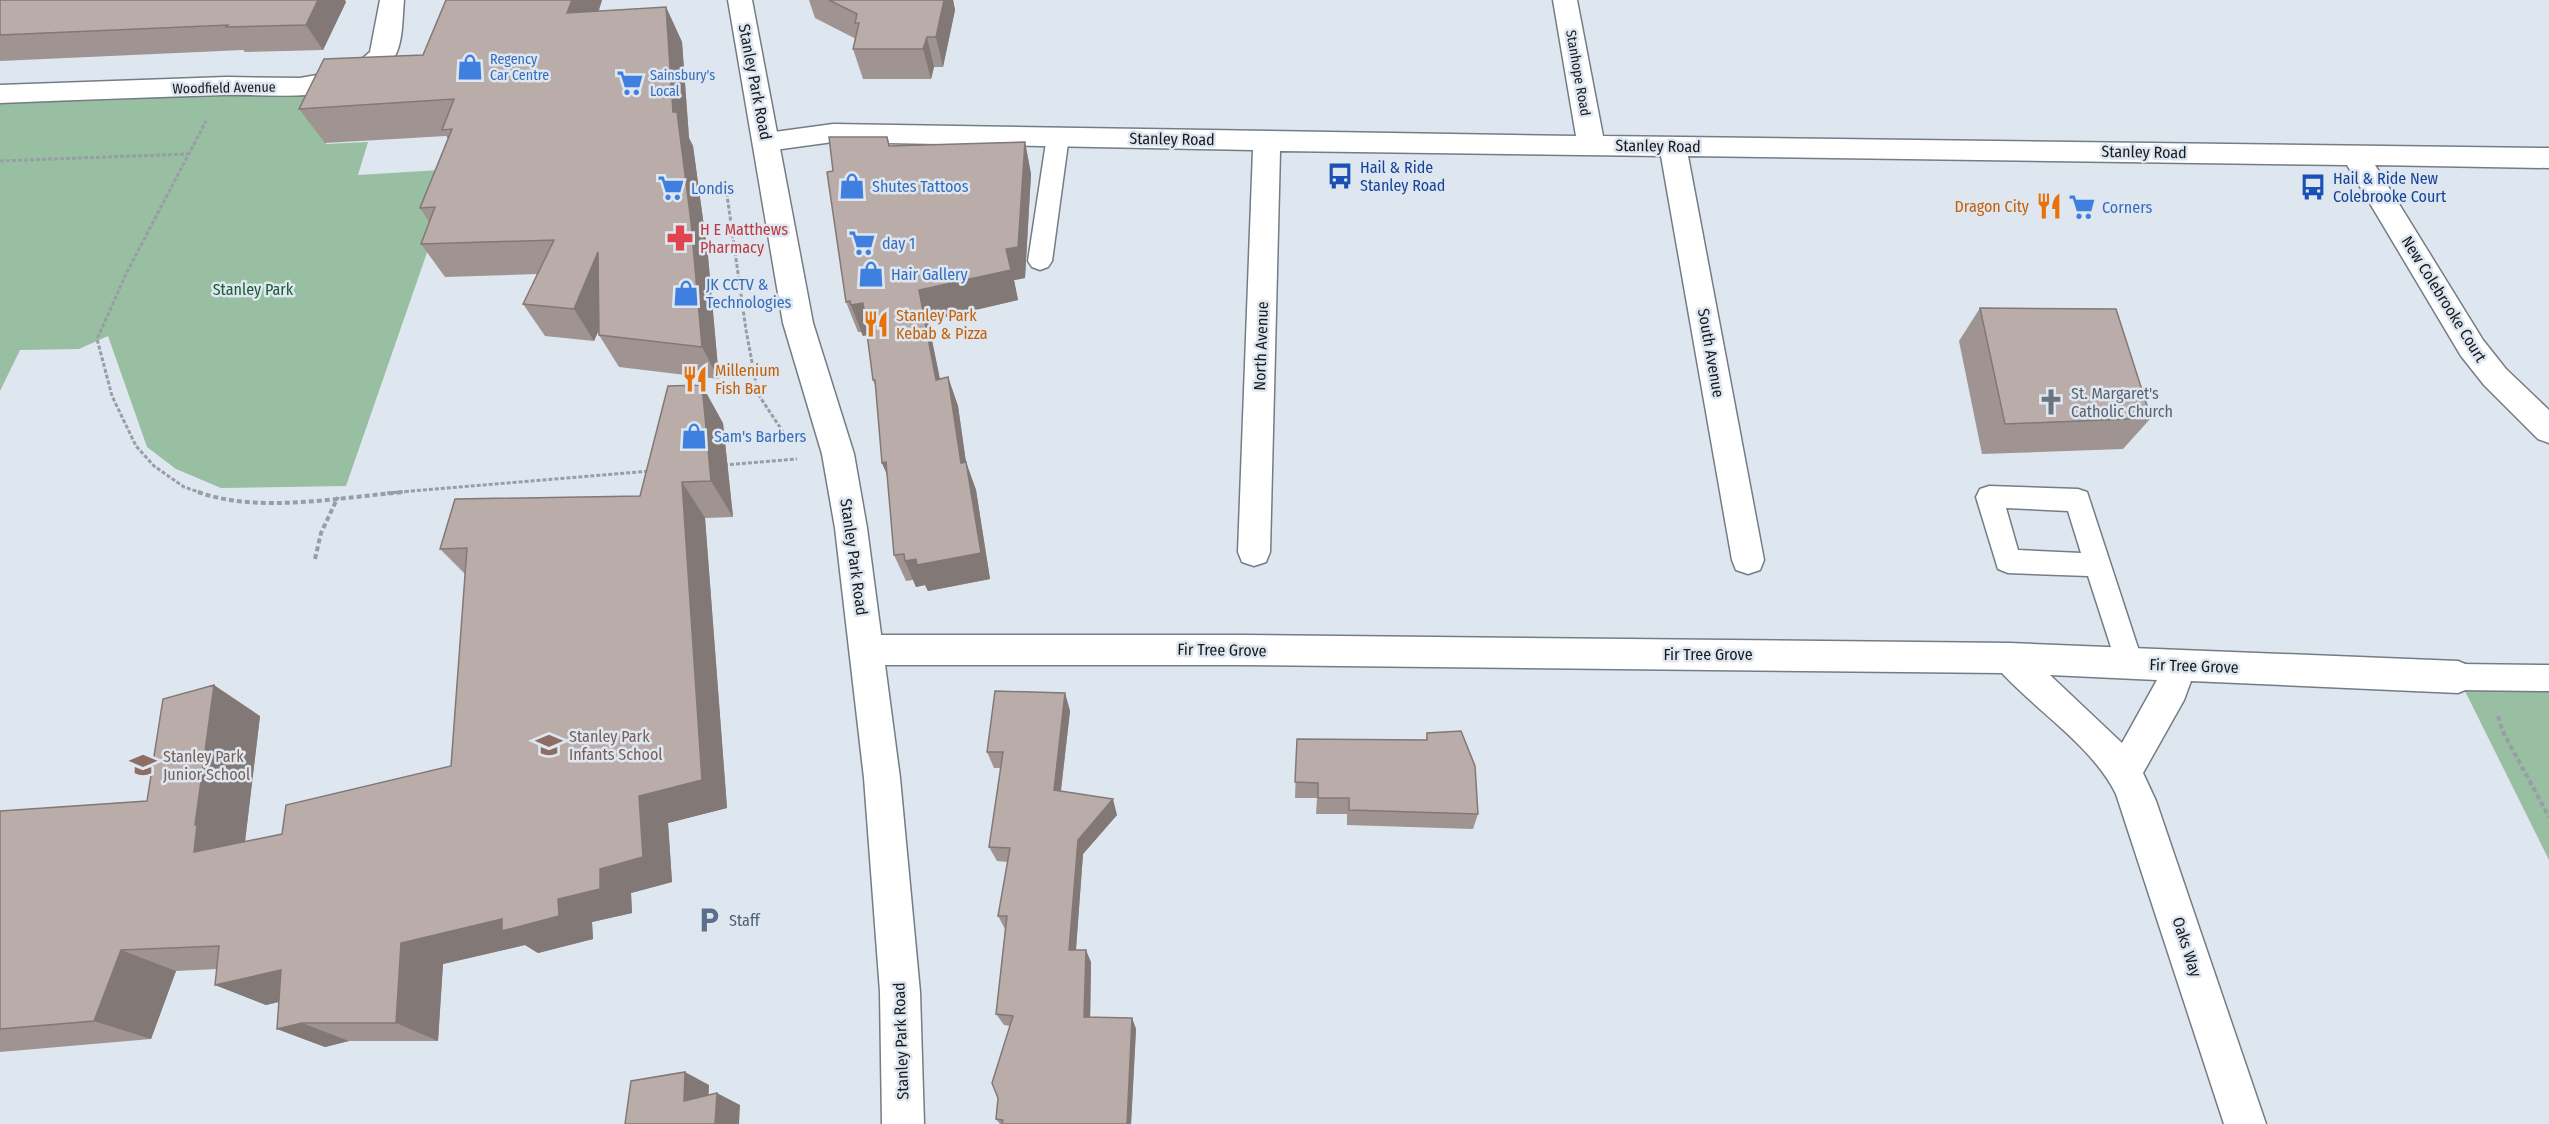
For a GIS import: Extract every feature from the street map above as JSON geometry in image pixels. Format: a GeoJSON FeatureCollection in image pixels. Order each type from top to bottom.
{"type":"FeatureCollection","features":[{"type":"Feature","properties":{"kind":"street","name":"Woodfield Avenue"},"geometry":{"type":"LineString","coordinates":[[0,94],[226,86],[300,87],[336,82],[359,75],[382,56],[387,39],[392,0]]}},
{"type":"Feature","properties":{"kind":"street","name":"Stanley Park Road"},"geometry":{"type":"LineString","coordinates":[[740,0],[798,323],[838,454],[851,528],[882,778],[900,992],[903,1124]]}},
{"type":"Feature","properties":{"kind":"street","name":"Stanhope Road"},"geometry":{"type":"LineString","coordinates":[[1565,0],[1591,145]]}},
{"type":"Feature","properties":{"kind":"street","name":"Stanley Road"},"geometry":{"type":"LineString","coordinates":[[767,142],[833,133],[2549,158]]}},
{"type":"Feature","properties":{"kind":"street","name":"North Avenue"},"geometry":{"type":"LineString","coordinates":[[1254,552],[1267,141]]}},
{"type":"Feature","properties":{"kind":"street","name":"South Avenue"},"geometry":{"type":"LineString","coordinates":[[1673,146],[1748,560]]}},
{"type":"Feature","properties":{"kind":"street","name":"New Colebrooke Court"},"geometry":{"type":"LineString","coordinates":[[2355,155],[2472,348],[2494,377],[2549,429]]}},
{"type":"Feature","properties":{"kind":"street","name":"Fir Tree Grove"},"geometry":{"type":"LineString","coordinates":[[867,650],[1242,650],[2010,658],[2472,678]]}},
{"type":"Feature","properties":{"kind":"street","name":"Oaks Way"},"geometry":{"type":"LineString","coordinates":[[2010,658],[2035,686],[2074,718],[2124,773],[2138,801],[2245,1124]]}},
{"type":"Feature","properties":{"kind":"street"},"geometry":{"type":"LineString","coordinates":[[2124,773],[2172,689],[2178,665]]}},
{"type":"Feature","properties":{"kind":"lane"},"geometry":{"type":"LineString","coordinates":[[1040,261],[1058,136]]}},
{"type":"Feature","properties":{"kind":"lane"},"geometry":{"type":"LineString","coordinates":[[2098,565],[2129,663]]}},
{"type":"Feature","properties":{"kind":"lane","name":"Fir Tree Grove"},"geometry":{"type":"LineString","coordinates":[[2472,678],[2549,678]]}},
{"type":"Feature","properties":{"kind":"path"},"geometry":{"type":"LineString","coordinates":[[0,160],[187,154],[97,339],[112,396],[136,446],[154,466],[184,487],[220,500],[262,504],[658,471]]}},
{"type":"Feature","properties":{"kind":"path"},"geometry":{"type":"LineString","coordinates":[[718,466],[801,459],[758,394],[746,330],[727,195],[738,192]]}},
{"type":"Feature","properties":{"kind":"path"},"geometry":{"type":"LineString","coordinates":[[315,559],[321,532],[338,497]]}},
{"type":"Feature","properties":{"kind":"path"},"geometry":{"type":"LineString","coordinates":[[2472,678],[2549,817]]}},
{"type":"Feature","properties":{"kind":"green space","name":"Stanley Park"},"geometry":{"type":"Polygon","coordinates":[[[346,82],[326,144],[368,142],[358,175],[456,169],[346,486],[221,488],[176,469],[147,447],[108,336],[79,349],[20,350],[0,391],[0,103],[191,95],[346,82]]]}},
{"type":"Feature","properties":{"kind":"green space"},"geometry":{"type":"Polygon","coordinates":[[[2458,677],[2549,678],[2549,860],[2458,677]]]}},
{"type":"Feature","properties":{"kind":"building"},"geometry":{"type":"Polygon","coordinates":[[[0,0],[318,0],[306,25],[226,27],[228,25],[0,35],[0,0]]]}},
{"type":"Feature","properties":{"kind":"building"},"geometry":{"type":"Polygon","coordinates":[[[446,0],[572,0],[567,13],[666,7],[673,112],[677,112],[691,222],[702,347],[599,335],[598,252],[574,309],[523,304],[554,240],[421,244],[435,207],[420,208],[452,129],[442,130],[454,99],[299,109],[324,59],[423,55],[446,0]]]}},
{"type":"Feature","properties":{"kind":"building"},"geometry":{"type":"Polygon","coordinates":[[[829,0],[944,0],[936,37],[927,37],[923,49],[853,49],[859,23],[855,23],[857,14],[829,0]]]}},
{"type":"Feature","properties":{"kind":"building"},"geometry":{"type":"Polygon","coordinates":[[[829,137],[887,137],[889,146],[1025,142],[1018,247],[1006,249],[1011,270],[919,290],[936,380],[948,377],[961,463],[966,462],[981,553],[917,565],[916,559],[905,561],[904,554],[894,555],[886,462],[882,463],[875,380],[873,380],[863,303],[851,305],[850,301],[846,302],[827,172],[833,171],[829,137]]]}},
{"type":"Feature","properties":{"kind":"building"},"geometry":{"type":"Polygon","coordinates":[[[1980,308],[2116,309],[2151,418],[2005,424],[1980,308]]]}},
{"type":"Feature","properties":{"kind":"building"},"geometry":{"type":"Polygon","coordinates":[[[702,385],[711,481],[682,482],[702,780],[639,796],[643,857],[600,869],[600,889],[558,899],[559,916],[502,931],[502,919],[401,943],[396,1023],[302,1023],[277,1029],[281,970],[215,985],[219,946],[121,950],[94,1021],[0,1029],[0,811],[147,801],[163,699],[214,685],[195,825],[197,825],[194,852],[282,834],[286,805],[451,766],[467,548],[440,549],[455,499],[640,496],[668,386],[702,385]]]}},
{"type":"Feature","properties":{"kind":"building"},"geometry":{"type":"Polygon","coordinates":[[[995,691],[1065,693],[1054,790],[1113,799],[1078,840],[1069,950],[1086,950],[1084,1017],[1132,1018],[1127,1124],[1002,1124],[1003,1120],[996,1119],[998,1098],[992,1083],[1013,1016],[996,1014],[1007,916],[998,916],[1010,848],[989,847],[1003,752],[987,752],[995,691]]]}},
{"type":"Feature","properties":{"kind":"building"},"geometry":{"type":"Polygon","coordinates":[[[1461,731],[1475,766],[1478,814],[1349,810],[1349,798],[1318,798],[1318,783],[1295,782],[1297,739],[1427,740],[1427,733],[1461,731]]]}},
{"type":"Feature","properties":{"kind":"building"},"geometry":{"type":"Polygon","coordinates":[[[685,1072],[684,1101],[717,1093],[715,1124],[625,1124],[631,1081],[685,1072]]]}},
{"type":"Feature","properties":{"kind":"place","name":"Regency Car Centre"},"geometry":{"type":"Point","coordinates":[470,67]}},
{"type":"Feature","properties":{"kind":"place","name":"Sainsbury's Local"},"geometry":{"type":"Point","coordinates":[630,83]}},
{"type":"Feature","properties":{"kind":"place","name":"Hail & Ride Stanley Road"},"geometry":{"type":"Point","coordinates":[1340,176]}},
{"type":"Feature","properties":{"kind":"place","name":"Shutes Tattoos"},"geometry":{"type":"Point","coordinates":[852,186]}},
{"type":"Feature","properties":{"kind":"place","name":"Hail & Ride New Colebrooke Court"},"geometry":{"type":"Point","coordinates":[2313,187]}},
{"type":"Feature","properties":{"kind":"place","name":"Londis"},"geometry":{"type":"Point","coordinates":[671,188]}},
{"type":"Feature","properties":{"kind":"place","name":"Dragon City"},"geometry":{"type":"Point","coordinates":[2049,206]}},
{"type":"Feature","properties":{"kind":"place","name":"Corners"},"geometry":{"type":"Point","coordinates":[2082,207]}},
{"type":"Feature","properties":{"kind":"place","name":"H E Matthews Pharmacy"},"geometry":{"type":"Point","coordinates":[680,238]}},
{"type":"Feature","properties":{"kind":"place","name":"day 1"},"geometry":{"type":"Point","coordinates":[862,243]}},
{"type":"Feature","properties":{"kind":"place","name":"Hair Gallery"},"geometry":{"type":"Point","coordinates":[871,274]}},
{"type":"Feature","properties":{"kind":"place","name":"JK CCTV & Technologies"},"geometry":{"type":"Point","coordinates":[686,293]}},
{"type":"Feature","properties":{"kind":"place","name":"Stanley Park Kebab & Pizza"},"geometry":{"type":"Point","coordinates":[876,324]}},
{"type":"Feature","properties":{"kind":"place","name":"Millenium Fish Bar"},"geometry":{"type":"Point","coordinates":[695,379]}},
{"type":"Feature","properties":{"kind":"place","name":"St. Margaret's Catholic Church"},"geometry":{"type":"Point","coordinates":[2051,402]}},
{"type":"Feature","properties":{"kind":"place","name":"Sam's Barbers"},"geometry":{"type":"Point","coordinates":[694,436]}},
{"type":"Feature","properties":{"kind":"place","name":"Stanley Park Infants School"},"geometry":{"type":"Point","coordinates":[549,745]}},
{"type":"Feature","properties":{"kind":"place","name":"Stanley Park Junior School"},"geometry":{"type":"Point","coordinates":[143,765]}},
{"type":"Feature","properties":{"kind":"place","name":"Staff"},"geometry":{"type":"Point","coordinates":[709,920]}}]}
